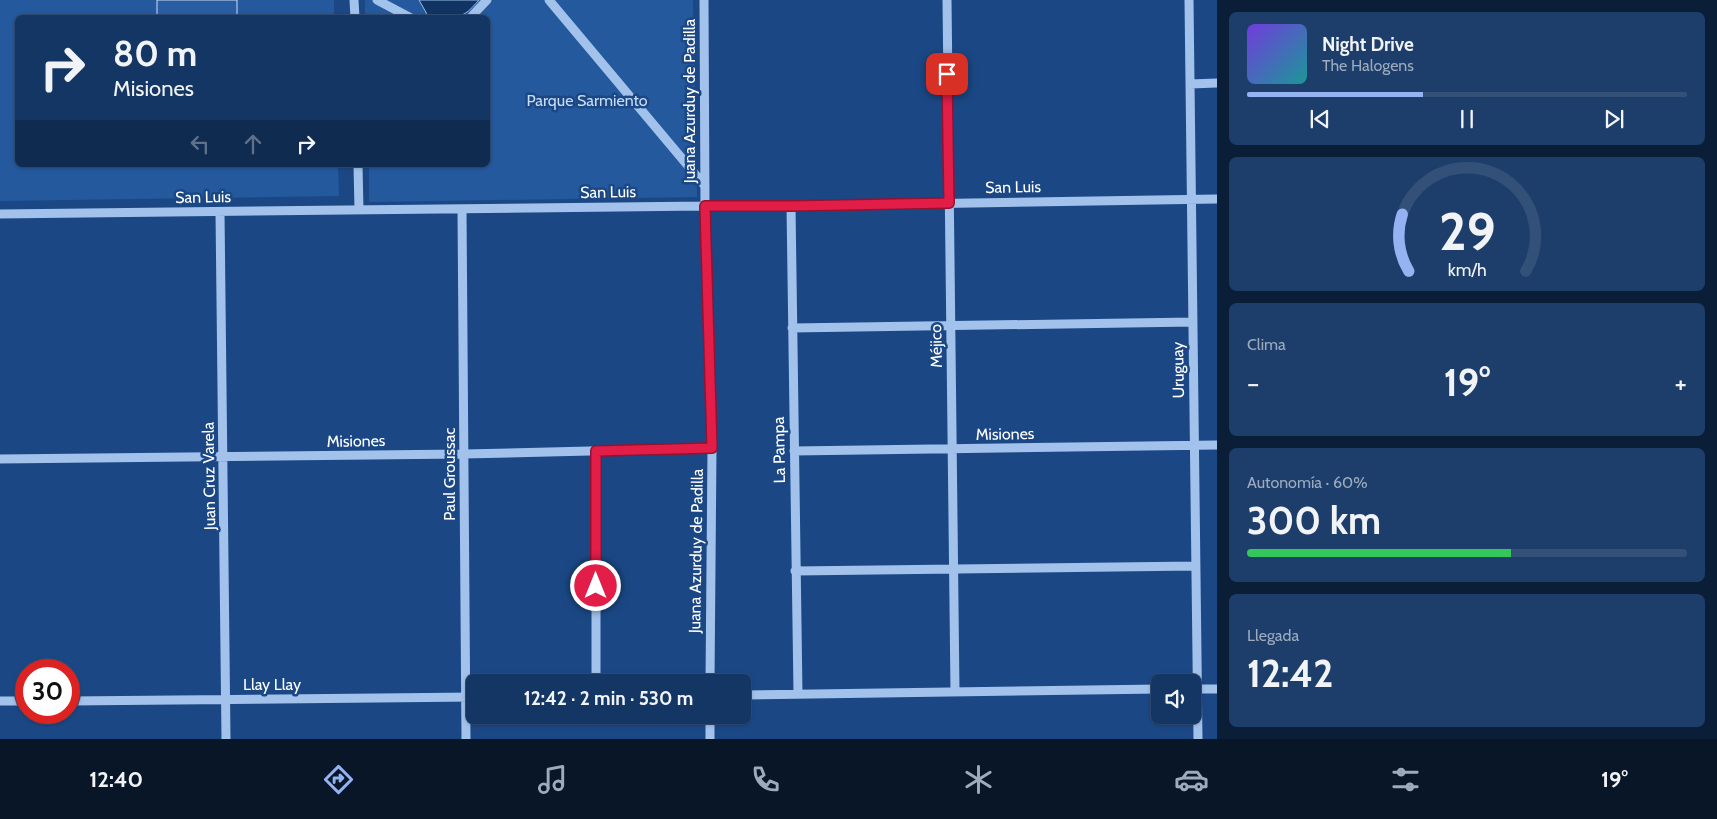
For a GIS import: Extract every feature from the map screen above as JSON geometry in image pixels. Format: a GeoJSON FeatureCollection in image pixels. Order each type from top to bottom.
{"type":"FeatureCollection","features":[{"type":"Feature","properties":{"kind":"street"},"geometry":{"type":"LineString","coordinates":[[354,0],[355,15]]}},
{"type":"Feature","properties":{"kind":"street"},"geometry":{"type":"LineString","coordinates":[[377,0],[405,15]]}},
{"type":"Feature","properties":{"kind":"street"},"geometry":{"type":"LineString","coordinates":[[473,15],[487,0]]}},
{"type":"Feature","properties":{"kind":"street"},"geometry":{"type":"LineString","coordinates":[[549,0],[705,186]]}},
{"type":"Feature","properties":{"kind":"street","name":"Juana Azurduy de Padilla"},"geometry":{"type":"LineString","coordinates":[[704,0],[705,206],[712,448],[710,674]]}},
{"type":"Feature","properties":{"kind":"street","name":"Méjico"},"geometry":{"type":"LineString","coordinates":[[946,0],[955,692]]}},
{"type":"Feature","properties":{"kind":"street","name":"Uruguay"},"geometry":{"type":"LineString","coordinates":[[1188,0],[1195,674]]}},
{"type":"Feature","properties":{"kind":"street"},"geometry":{"type":"LineString","coordinates":[[1190,84],[1217,84]]}},
{"type":"Feature","properties":{"kind":"street"},"geometry":{"type":"LineString","coordinates":[[358,167],[359,210]]}},
{"type":"Feature","properties":{"kind":"street","name":"San Luis"},"geometry":{"type":"LineString","coordinates":[[0,214],[791,206],[1217,199]]}},
{"type":"Feature","properties":{"kind":"street","name":"La Pampa"},"geometry":{"type":"LineString","coordinates":[[791,206],[798,694]]}},
{"type":"Feature","properties":{"kind":"street","name":"Paul Groussac"},"geometry":{"type":"LineString","coordinates":[[462,209],[464,454],[469,674]]}},
{"type":"Feature","properties":{"kind":"street","name":"Juan Cruz Varela"},"geometry":{"type":"LineString","coordinates":[[220,212],[226,739]]}},
{"type":"Feature","properties":{"kind":"street"},"geometry":{"type":"LineString","coordinates":[[792,328],[1192,322]]}},
{"type":"Feature","properties":{"kind":"street","name":"Misiones"},"geometry":{"type":"LineString","coordinates":[[794,451],[1217,446]]}},
{"type":"Feature","properties":{"kind":"street","name":"Misiones"},"geometry":{"type":"LineString","coordinates":[[0,459],[464,454],[712,448]]}},
{"type":"Feature","properties":{"kind":"street"},"geometry":{"type":"LineString","coordinates":[[596,451],[596,674]]}},
{"type":"Feature","properties":{"kind":"street"},"geometry":{"type":"LineString","coordinates":[[795,571],[1195,566]]}},
{"type":"Feature","properties":{"kind":"street"},"geometry":{"type":"LineString","coordinates":[[751,695],[1151,689]]}},
{"type":"Feature","properties":{"kind":"street"},"geometry":{"type":"LineString","coordinates":[[1201,689],[1217,689]]}},
{"type":"Feature","properties":{"kind":"street","name":"Llay Llay"},"geometry":{"type":"LineString","coordinates":[[80,701],[466,697]]}},
{"type":"Feature","properties":{"kind":"street"},"geometry":{"type":"LineString","coordinates":[[0,701],[15,701]]}},
{"type":"Feature","properties":{"kind":"street","name":"Paul Groussac"},"geometry":{"type":"LineString","coordinates":[[466,739],[467,724]]}},
{"type":"Feature","properties":{"kind":"street"},"geometry":{"type":"LineString","coordinates":[[710,724],[710,739]]}},
{"type":"Feature","properties":{"kind":"street","name":"Uruguay"},"geometry":{"type":"LineString","coordinates":[[1197,724],[1198,739]]}},
{"type":"Feature","properties":{"kind":"green space"},"geometry":{"type":"Polygon","coordinates":[[[0,0],[334,0],[334,15],[15,15],[15,167],[338,167],[339,196],[0,201],[0,0]]]}},
{"type":"Feature","properties":{"kind":"green space","name":"Parque Sarmiento"},"geometry":{"type":"Polygon","coordinates":[[[365,0],[693,0],[697,197],[369,202],[369,167],[490,167],[490,15],[365,15],[365,0]]]}},
{"type":"Feature","properties":{"kind":"shaded area"},"geometry":{"type":"Polygon","coordinates":[[[419,0],[479,0],[461,15],[427,15],[419,0]]]}},
{"type":"Feature","properties":{"kind":"building"},"geometry":{"type":"Polygon","coordinates":[[[157,0],[237,0],[237,15],[157,15],[157,0]]]}},
{"type":"Feature","properties":{"kind":"route"},"geometry":{"type":"LineString","coordinates":[[596,586],[596,451],[712,448],[705,206],[949,203],[947,74]]}}]}
